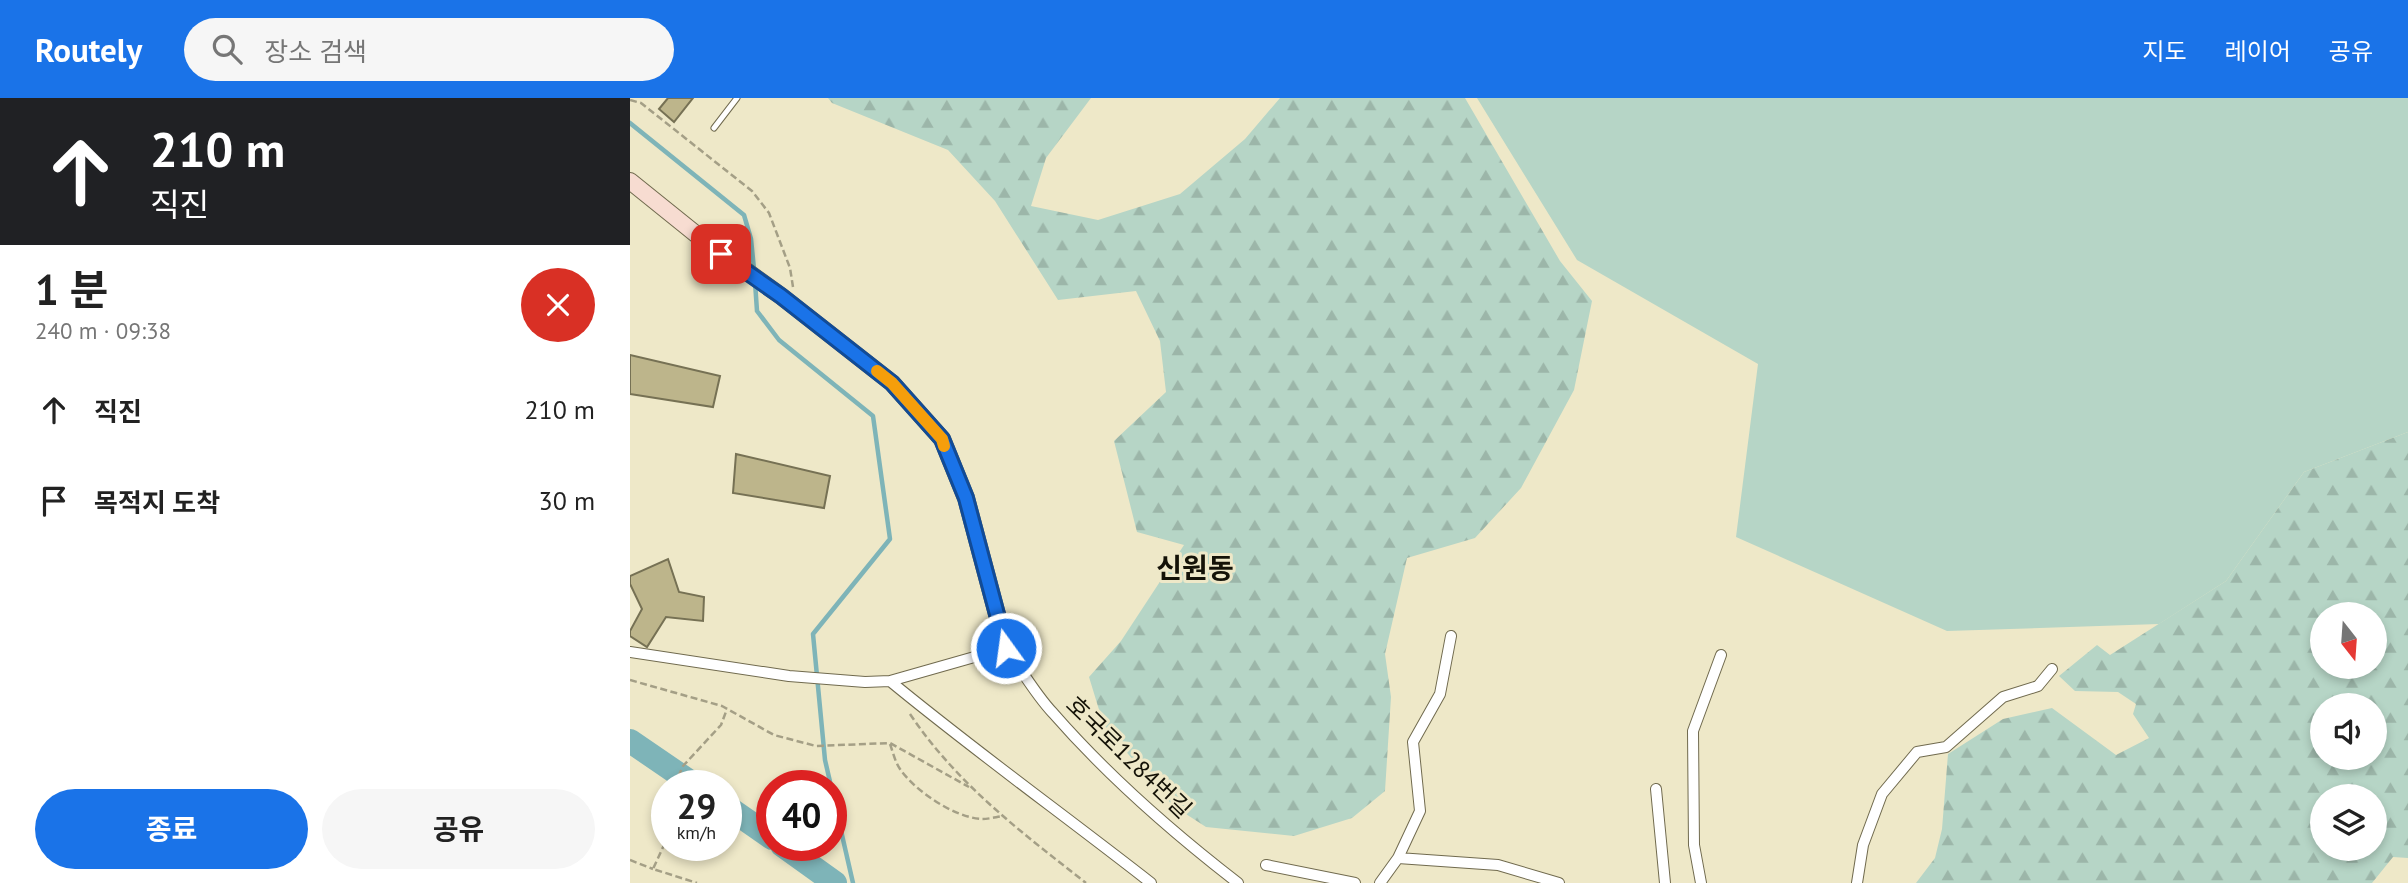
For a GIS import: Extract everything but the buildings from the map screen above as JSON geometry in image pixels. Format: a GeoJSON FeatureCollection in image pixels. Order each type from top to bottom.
{"type":"FeatureCollection","features":[{"type":"Feature","properties":{"kind":"street"},"geometry":{"type":"LineString","coordinates":[[630,181],[702,239],[787,294],[892,383],[942,439],[966,498],[1006,648],[890,681],[865,682],[789,676],[630,652]]}},
{"type":"Feature","properties":{"kind":"street"},"geometry":{"type":"LineString","coordinates":[[1380,883],[1398,858],[1420,811],[1413,742],[1440,694],[1451,636]]}},
{"type":"Feature","properties":{"kind":"street","name":"호국로1284번길"},"geometry":{"type":"LineString","coordinates":[[1006,648],[1051,712],[1115,778],[1238,883]]}},
{"type":"Feature","properties":{"kind":"street"},"geometry":{"type":"LineString","coordinates":[[1701,883],[1694,845],[1693,731],[1721,655]]}},
{"type":"Feature","properties":{"kind":"street"},"geometry":{"type":"LineString","coordinates":[[1857,883],[1863,845],[1882,794],[1917,752],[1946,747],[2003,696],[2038,686],[2052,669]]}},
{"type":"Feature","properties":{"kind":"street"},"geometry":{"type":"LineString","coordinates":[[890,681],[966,743],[1151,883]]}},
{"type":"Feature","properties":{"kind":"street"},"geometry":{"type":"LineString","coordinates":[[1656,789],[1665,883]]}},
{"type":"Feature","properties":{"kind":"street"},"geometry":{"type":"LineString","coordinates":[[1398,858],[1498,865],[1559,883]]}},
{"type":"Feature","properties":{"kind":"street"},"geometry":{"type":"LineString","coordinates":[[1266,865],[1355,883]]}},
{"type":"Feature","properties":{"kind":"lane"},"geometry":{"type":"LineString","coordinates":[[714,128],[737,98]]}},
{"type":"Feature","properties":{"kind":"path"},"geometry":{"type":"LineString","coordinates":[[636,98],[752,191],[769,213],[790,268],[787,294]]}},
{"type":"Feature","properties":{"kind":"path"},"geometry":{"type":"LineString","coordinates":[[630,100],[641,103]]}},
{"type":"Feature","properties":{"kind":"path"},"geometry":{"type":"LineString","coordinates":[[630,680],[692,696],[727,709],[774,734],[816,746],[890,743],[969,787]]}},
{"type":"Feature","properties":{"kind":"path"},"geometry":{"type":"LineString","coordinates":[[681,770],[720,725],[727,709]]}},
{"type":"Feature","properties":{"kind":"path"},"geometry":{"type":"LineString","coordinates":[[909,712],[923,734],[969,787],[1086,883]]}},
{"type":"Feature","properties":{"kind":"path"},"geometry":{"type":"LineString","coordinates":[[890,743],[898,767],[927,796],[964,816],[982,819],[1003,816]]}},
{"type":"Feature","properties":{"kind":"path"},"geometry":{"type":"LineString","coordinates":[[630,860],[697,883]]}},
{"type":"Feature","properties":{"kind":"path"},"geometry":{"type":"LineString","coordinates":[[653,869],[657,861]]}},
{"type":"Feature","properties":{"kind":"green space"},"geometry":{"type":"Polygon","coordinates":[[[828,98],[1091,98],[1046,158],[1031,206],[1098,220],[1180,194],[1245,139],[1280,98],[1465,98],[1560,261],[1592,301],[1574,390],[1521,488],[1475,538],[1407,558],[1385,654],[1391,697],[1385,791],[1352,818],[1294,836],[1206,827],[1172,805],[1104,726],[1089,677],[1121,641],[1184,545],[1137,532],[1114,441],[1166,392],[1160,341],[1136,291],[1058,300],[995,201],[948,150],[832,103],[828,98]]]}},
{"type":"Feature","properties":{"kind":"green space"},"geometry":{"type":"Polygon","coordinates":[[[1477,98],[2408,98],[2408,432],[2304,472],[2226,581],[2159,624],[1947,631],[1736,537],[1758,364],[1577,260],[1477,98]]]}},
{"type":"Feature","properties":{"kind":"green space"},"geometry":{"type":"Polygon","coordinates":[[[2408,432],[2408,858],[2393,857],[2372,883],[1916,883],[1935,858],[1942,829],[1948,754],[2003,719],[2052,708],[2116,755],[2149,738],[2133,714],[2136,704],[2118,692],[2075,691],[2059,676],[2097,645],[2110,655],[2226,581],[2304,472],[2408,432]]]}},
{"type":"Feature","properties":{"kind":"waterway"},"geometry":{"type":"LineString","coordinates":[[630,123],[744,215],[751,239],[754,269]]}},
{"type":"Feature","properties":{"kind":"waterway"},"geometry":{"type":"LineString","coordinates":[[755,282],[757,311],[779,340],[873,416],[890,539],[813,634],[827,770]]}},
{"type":"Feature","properties":{"kind":"waterway"},"geometry":{"type":"LineString","coordinates":[[630,741],[673,770]]}},
{"type":"Feature","properties":{"kind":"waterway"},"geometry":{"type":"LineString","coordinates":[[742,817],[756,827]]}},
{"type":"Feature","properties":{"kind":"waterway"},"geometry":{"type":"LineString","coordinates":[[847,857],[853,883]]}},
{"type":"Feature","properties":{"kind":"waterway"},"geometry":{"type":"LineString","coordinates":[[804,861],[835,883]]}},
{"type":"Feature","properties":{"kind":"slow traffic"},"geometry":{"type":"LineString","coordinates":[[877,371],[892,383],[942,439],[944,446]]}},
{"type":"Feature","properties":{"kind":"district","name":"신원동"},"geometry":{"type":"Point","coordinates":[1195,567]}},
{"type":"Feature","properties":{"kind":"route"},"geometry":{"type":"LineString","coordinates":[[721,254],[781,296],[892,383],[942,439],[966,498],[1006,648]]}}]}
